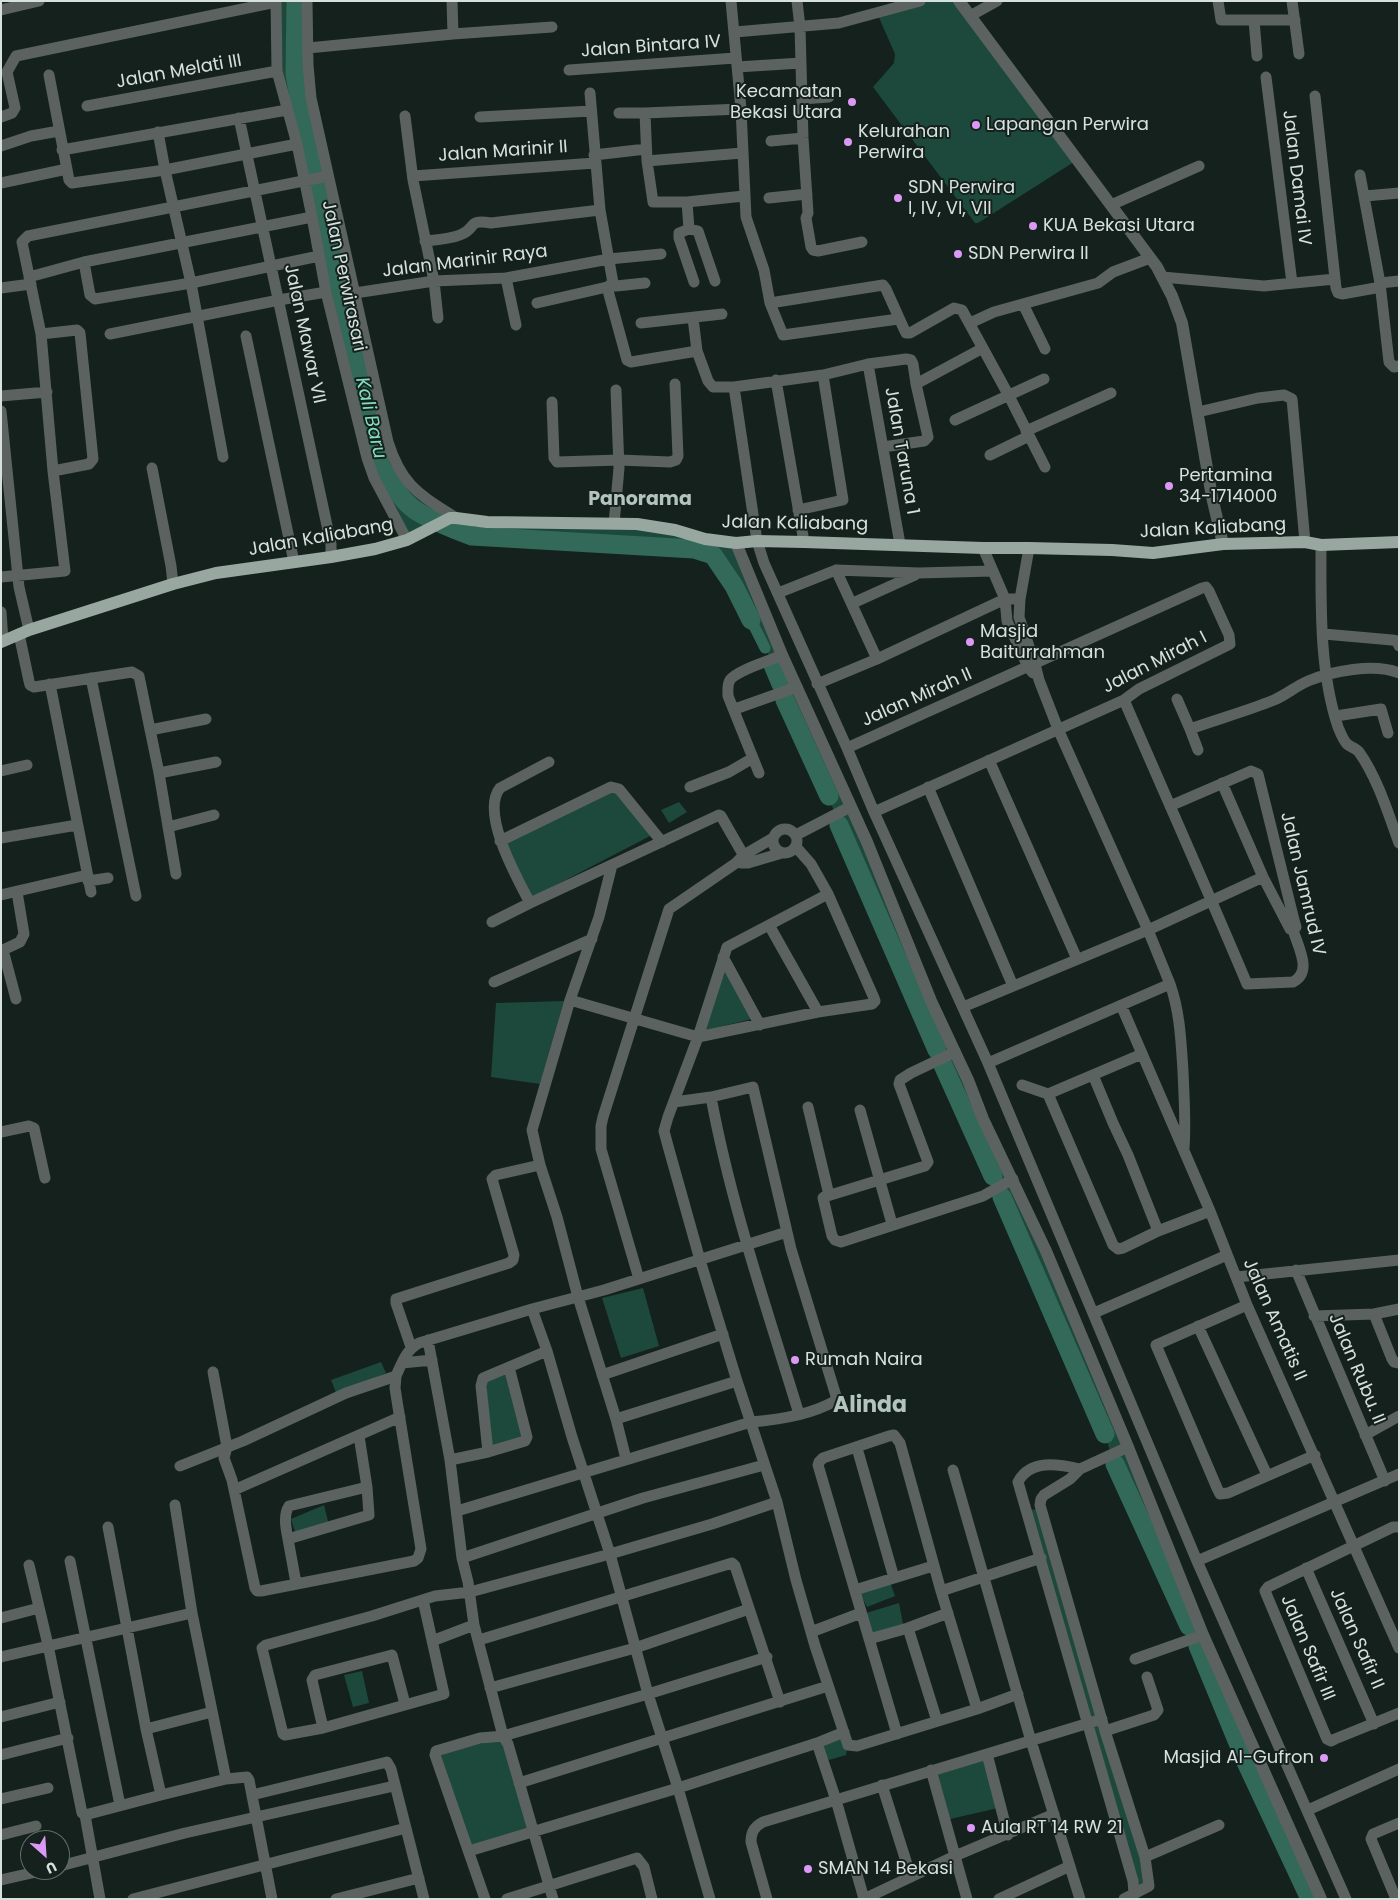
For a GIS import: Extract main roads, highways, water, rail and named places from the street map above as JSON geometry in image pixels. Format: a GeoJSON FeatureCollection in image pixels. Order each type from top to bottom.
{"type":"FeatureCollection","features":[{"type":"Feature","properties":{"kind":"main road","name":"Jalan Kaliabang"},"geometry":{"type":"LineString","coordinates":[[2,641],[24,632],[173,584],[216,573],[375,549],[410,538],[453,518],[487,522],[637,524],[675,530],[705,539],[736,543],[757,541],[900,544],[1153,553],[1223,544],[1306,542],[1321,545],[1399,542]]}},
{"type":"Feature","properties":{"kind":"waterway","name":"Kali Baru"},"geometry":{"type":"LineString","coordinates":[[296,1],[295,74],[305,133],[381,467],[400,496],[422,514],[472,536],[694,549],[713,555],[734,586],[751,620]]}},
{"type":"Feature","properties":{"kind":"waterway"},"geometry":{"type":"LineString","coordinates":[[751,620],[765,648]]}},
{"type":"Feature","properties":{"kind":"waterway"},"geometry":{"type":"LineString","coordinates":[[773,665],[781,684]]}},
{"type":"Feature","properties":{"kind":"waterway"},"geometry":{"type":"LineString","coordinates":[[785,700],[829,796]]}},
{"type":"Feature","properties":{"kind":"waterway"},"geometry":{"type":"LineString","coordinates":[[839,825],[937,1050]]}},
{"type":"Feature","properties":{"kind":"waterway"},"geometry":{"type":"LineString","coordinates":[[943,1065],[993,1176]]}},
{"type":"Feature","properties":{"kind":"waterway"},"geometry":{"type":"LineString","coordinates":[[1002,1197],[1105,1434]]}},
{"type":"Feature","properties":{"kind":"waterway"},"geometry":{"type":"LineString","coordinates":[[1115,1464],[1189,1626]]}},
{"type":"Feature","properties":{"kind":"waterway"},"geometry":{"type":"LineString","coordinates":[[1198,1646],[1245,1760],[1310,1899]]}},
{"type":"Feature","properties":{"kind":"place","name":"Kecamatan Bekasi Utara"},"geometry":{"type":"Point","coordinates":[852,102]}},
{"type":"Feature","properties":{"kind":"place","name":"Lapangan Perwira"},"geometry":{"type":"Point","coordinates":[976,125]}},
{"type":"Feature","properties":{"kind":"place","name":"Kelurahan Perwira"},"geometry":{"type":"Point","coordinates":[848,142]}},
{"type":"Feature","properties":{"kind":"place","name":"SDN Perwira I, IV, VI, VII"},"geometry":{"type":"Point","coordinates":[898,198]}},
{"type":"Feature","properties":{"kind":"place","name":"KUA Bekasi Utara"},"geometry":{"type":"Point","coordinates":[1033,226]}},
{"type":"Feature","properties":{"kind":"place","name":"SDN Perwira II"},"geometry":{"type":"Point","coordinates":[958,254]}},
{"type":"Feature","properties":{"kind":"place","name":"Pertamina 34-1714000"},"geometry":{"type":"Point","coordinates":[1169,486]}},
{"type":"Feature","properties":{"kind":"place","name":"Masjid Baiturrahman"},"geometry":{"type":"Point","coordinates":[970,642]}},
{"type":"Feature","properties":{"kind":"place","name":"Rumah Naira"},"geometry":{"type":"Point","coordinates":[795,1360]}},
{"type":"Feature","properties":{"kind":"place","name":"Masjid Al-Gufron"},"geometry":{"type":"Point","coordinates":[1324,1758]}},
{"type":"Feature","properties":{"kind":"place","name":"Aula RT 14 RW 21"},"geometry":{"type":"Point","coordinates":[971,1828]}},
{"type":"Feature","properties":{"kind":"place","name":"SMAN 14 Bekasi"},"geometry":{"type":"Point","coordinates":[808,1869]}},
{"type":"Feature","properties":{"kind":"district","name":"Panorama"},"geometry":{"type":"Point","coordinates":[640,500]}},
{"type":"Feature","properties":{"kind":"district","name":"Alinda"},"geometry":{"type":"Point","coordinates":[870,1406]}}]}
